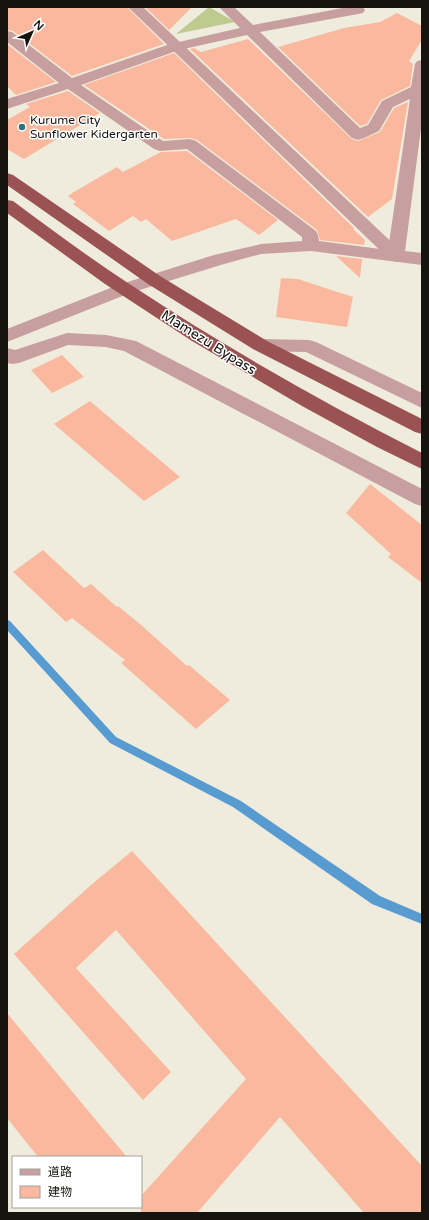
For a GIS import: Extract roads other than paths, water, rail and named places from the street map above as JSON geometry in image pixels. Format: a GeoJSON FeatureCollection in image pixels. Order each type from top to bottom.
{"type":"FeatureCollection","features":[{"type":"Feature","properties":{"kind":"highway","name":"Mamezu Bypass"},"geometry":{"type":"LineString","coordinates":[[7,178],[154,280],[260,345],[422,427]]}},
{"type":"Feature","properties":{"kind":"highway","name":"Mamezu Bypass"},"geometry":{"type":"LineString","coordinates":[[7,205],[124,289],[230,356],[359,430],[422,462]]}},
{"type":"Feature","properties":{"kind":"street"},"geometry":{"type":"LineString","coordinates":[[135,7],[175,47],[396,256]]}},
{"type":"Feature","properties":{"kind":"street"},"geometry":{"type":"LineString","coordinates":[[226,7],[358,135],[374,128],[387,104],[418,90]]}},
{"type":"Feature","properties":{"kind":"street"},"geometry":{"type":"LineString","coordinates":[[7,104],[70,84],[175,47],[250,30],[358,10],[355,7]]}},
{"type":"Feature","properties":{"kind":"street"},"geometry":{"type":"LineString","coordinates":[[7,35],[70,84],[160,146],[190,144],[310,235],[311,246]]}},
{"type":"Feature","properties":{"kind":"street"},"geometry":{"type":"LineString","coordinates":[[396,256],[422,64]]}},
{"type":"Feature","properties":{"kind":"street"},"geometry":{"type":"LineString","coordinates":[[7,336],[124,289],[220,259],[261,249],[311,246],[422,259]]}},
{"type":"Feature","properties":{"kind":"street"},"geometry":{"type":"LineString","coordinates":[[7,354],[12,358],[67,339],[106,341],[129,345],[422,498]]}},
{"type":"Feature","properties":{"kind":"street"},"geometry":{"type":"LineString","coordinates":[[260,345],[309,346],[422,401]]}},
{"type":"Feature","properties":{"kind":"waterway"},"geometry":{"type":"LineString","coordinates":[[7,624],[113,740],[237,804],[376,900],[422,919]]}},
{"type":"Feature","properties":{"kind":"place","name":"Kurume City Sunflower Kidergarten"},"geometry":{"type":"Point","coordinates":[22,127]}}]}
